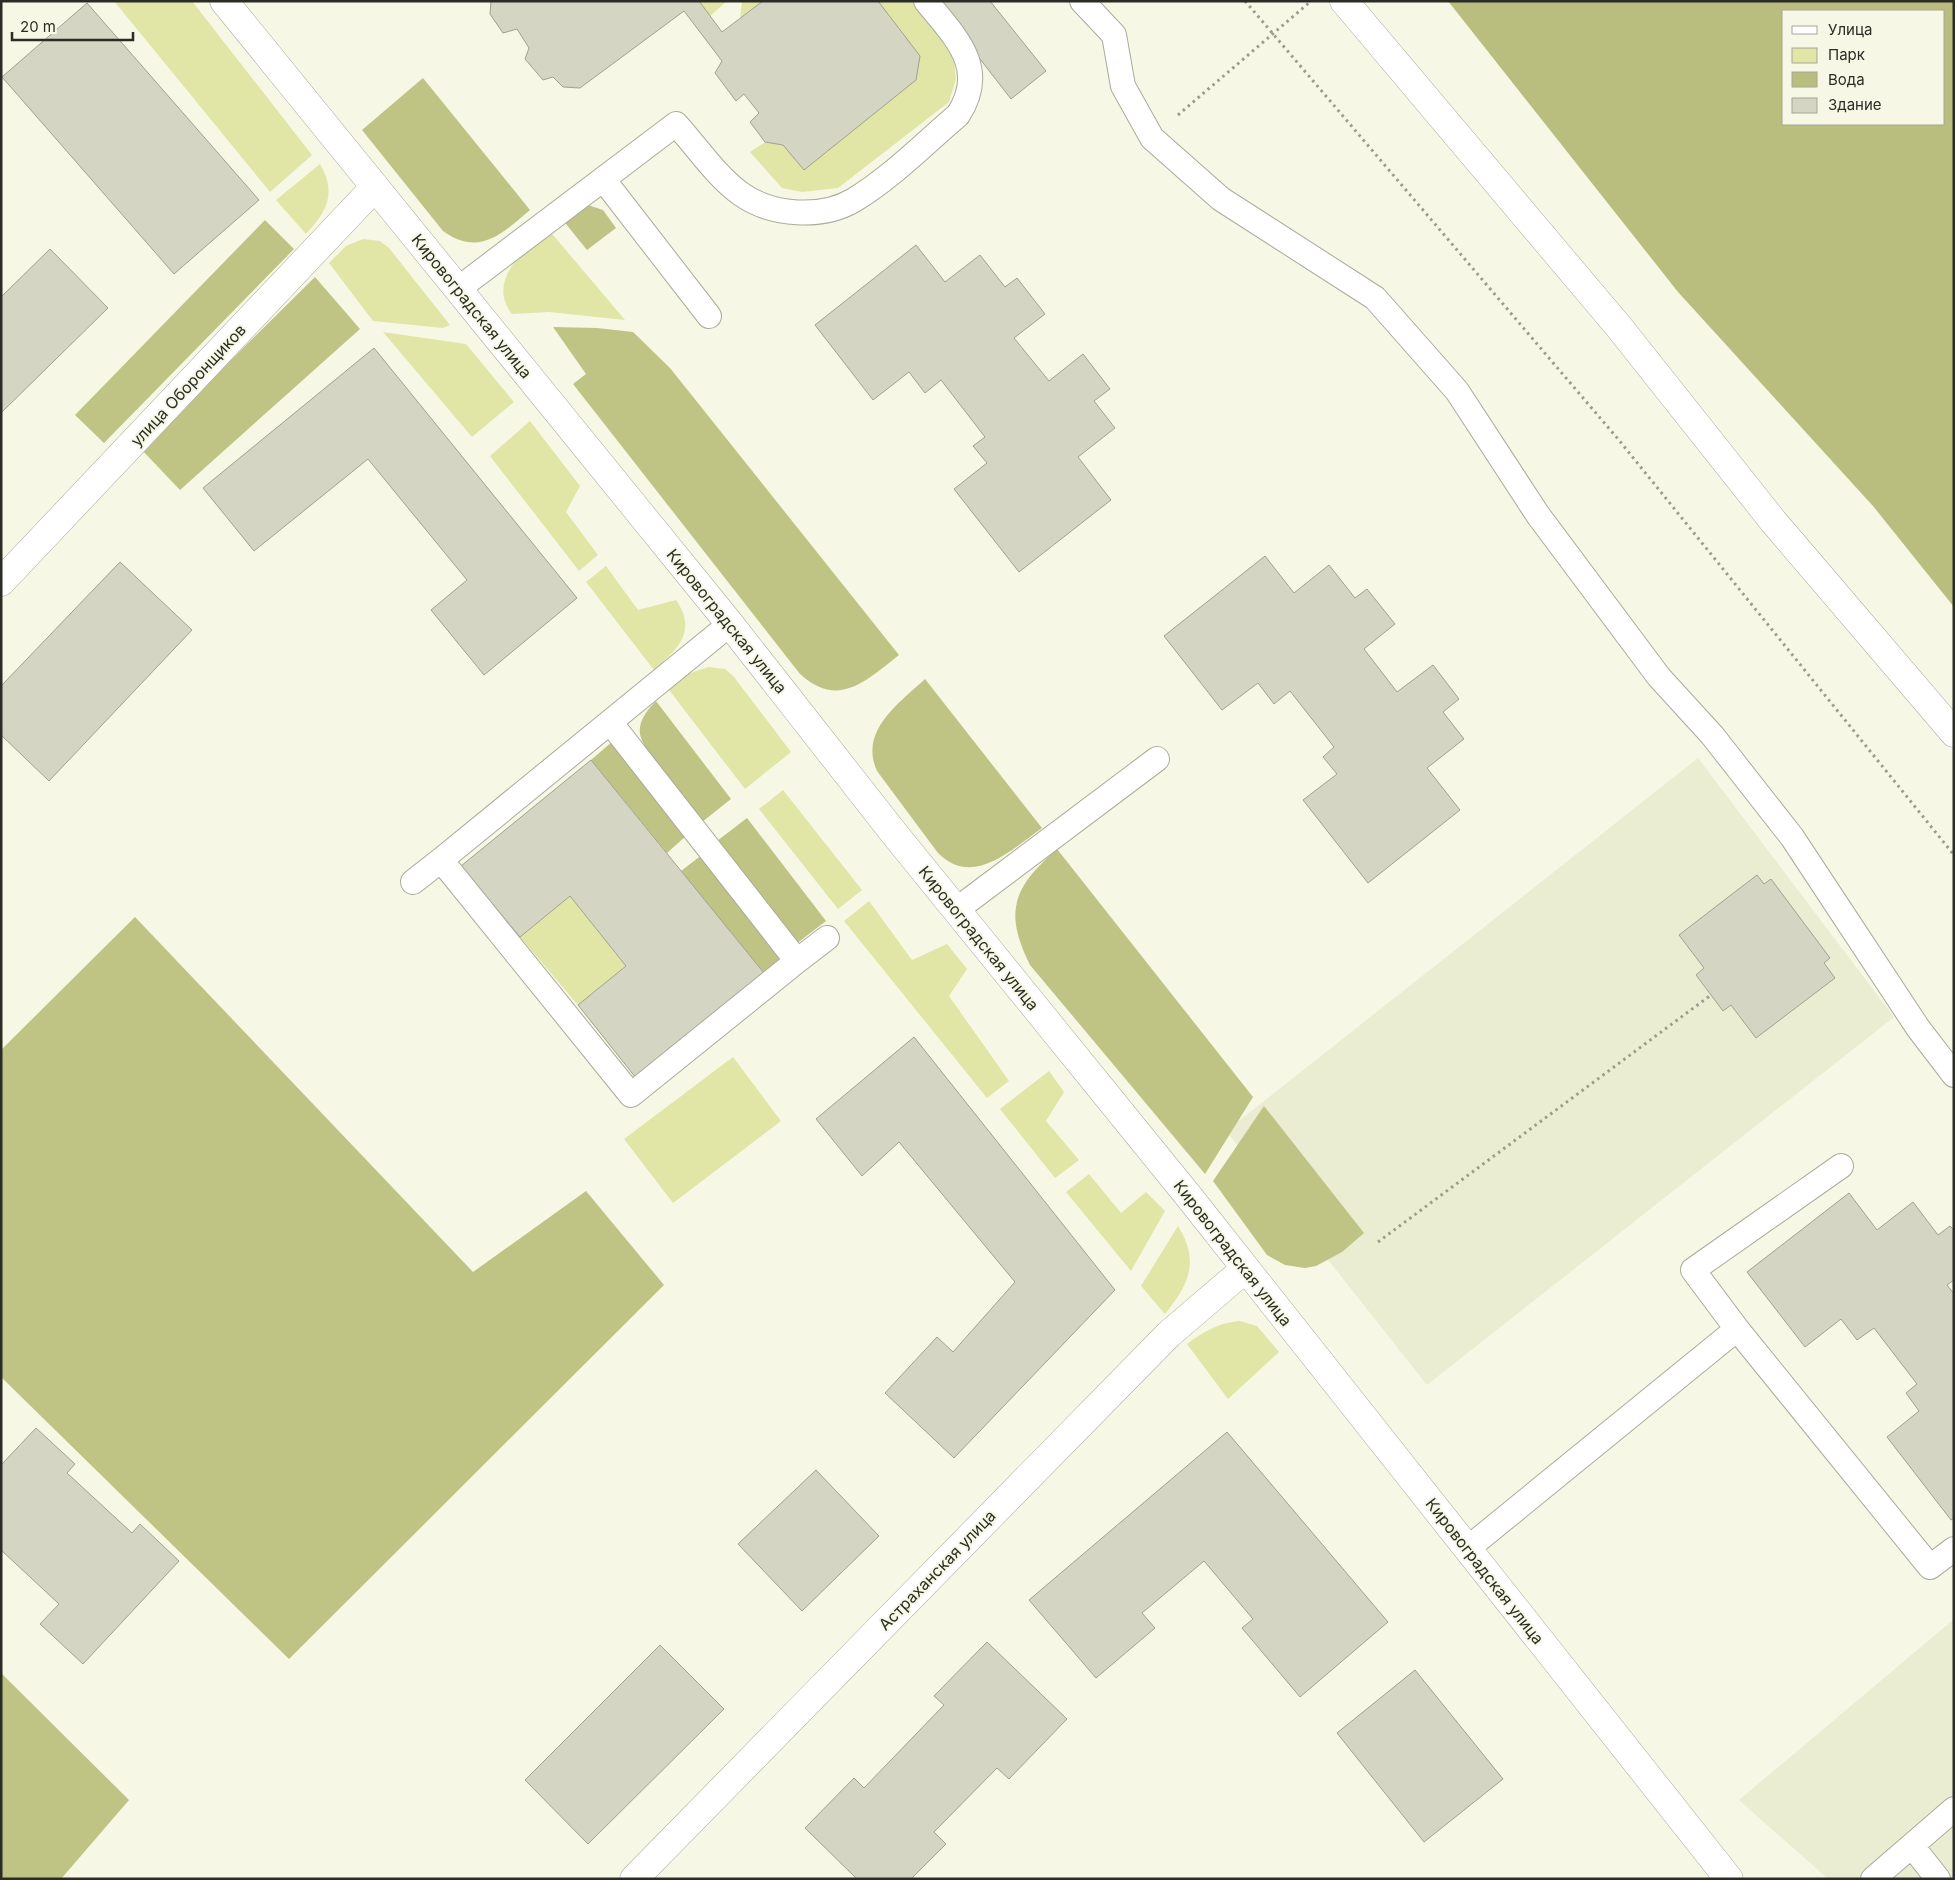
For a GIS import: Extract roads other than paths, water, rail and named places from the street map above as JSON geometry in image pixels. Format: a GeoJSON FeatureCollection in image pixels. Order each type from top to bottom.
{"type":"FeatureCollection","features":[{"type":"Feature","properties":{"kind":"street","name":"Кировоградская улица"},"geometry":{"type":"LineString","coordinates":[[224,1],[730,624],[1729,1879]]}},
{"type":"Feature","properties":{"kind":"street"},"geometry":{"type":"LineString","coordinates":[[1344,1],[1619,327],[1773,520],[1954,733]]}},
{"type":"Feature","properties":{"kind":"street","name":"улица Оборонщиков"},"geometry":{"type":"LineString","coordinates":[[1,582],[375,187]]}},
{"type":"Feature","properties":{"kind":"street","name":"Астраханская улица"},"geometry":{"type":"LineString","coordinates":[[634,1879],[1169,1334],[1245,1269]]}},
{"type":"Feature","properties":{"kind":"lane"},"geometry":{"type":"LineString","coordinates":[[458,288],[676,124],[722,176],[741,194],[756,203],[795,212],[835,208],[854,200],[958,115],[968,97],[971,75],[961,44],[926,1]]}},
{"type":"Feature","properties":{"kind":"lane"},"geometry":{"type":"LineString","coordinates":[[1082,1],[1114,35],[1123,86],[1152,138],[1221,199],[1375,298],[1456,391],[1538,515],[1659,677],[1712,735],[1792,837],[1918,1028],[1954,1075]]}},
{"type":"Feature","properties":{"kind":"lane"},"geometry":{"type":"LineString","coordinates":[[603,179],[709,316]]}},
{"type":"Feature","properties":{"kind":"lane"},"geometry":{"type":"LineString","coordinates":[[413,882],[730,624]]}},
{"type":"Feature","properties":{"kind":"lane"},"geometry":{"type":"LineString","coordinates":[[610,722],[798,961]]}},
{"type":"Feature","properties":{"kind":"lane"},"geometry":{"type":"LineString","coordinates":[[956,910],[1157,759]]}},
{"type":"Feature","properties":{"kind":"lane"},"geometry":{"type":"LineString","coordinates":[[441,860],[631,1096],[827,938]]}},
{"type":"Feature","properties":{"kind":"lane"},"geometry":{"type":"LineString","coordinates":[[1841,1166],[1693,1270],[1737,1329],[1930,1567],[1954,1549]]}},
{"type":"Feature","properties":{"kind":"lane"},"geometry":{"type":"LineString","coordinates":[[1467,1549],[1737,1329]]}},
{"type":"Feature","properties":{"kind":"lane"},"geometry":{"type":"LineString","coordinates":[[1873,1879],[1954,1809]]}},
{"type":"Feature","properties":{"kind":"lane"},"geometry":{"type":"LineString","coordinates":[[1912,1846],[1938,1879]]}},
{"type":"Feature","properties":{"kind":"water"},"geometry":{"type":"Polygon","coordinates":[[[1448,1],[1954,1],[1954,607],[1873,506],[1678,292],[1448,1]]]}}]}
